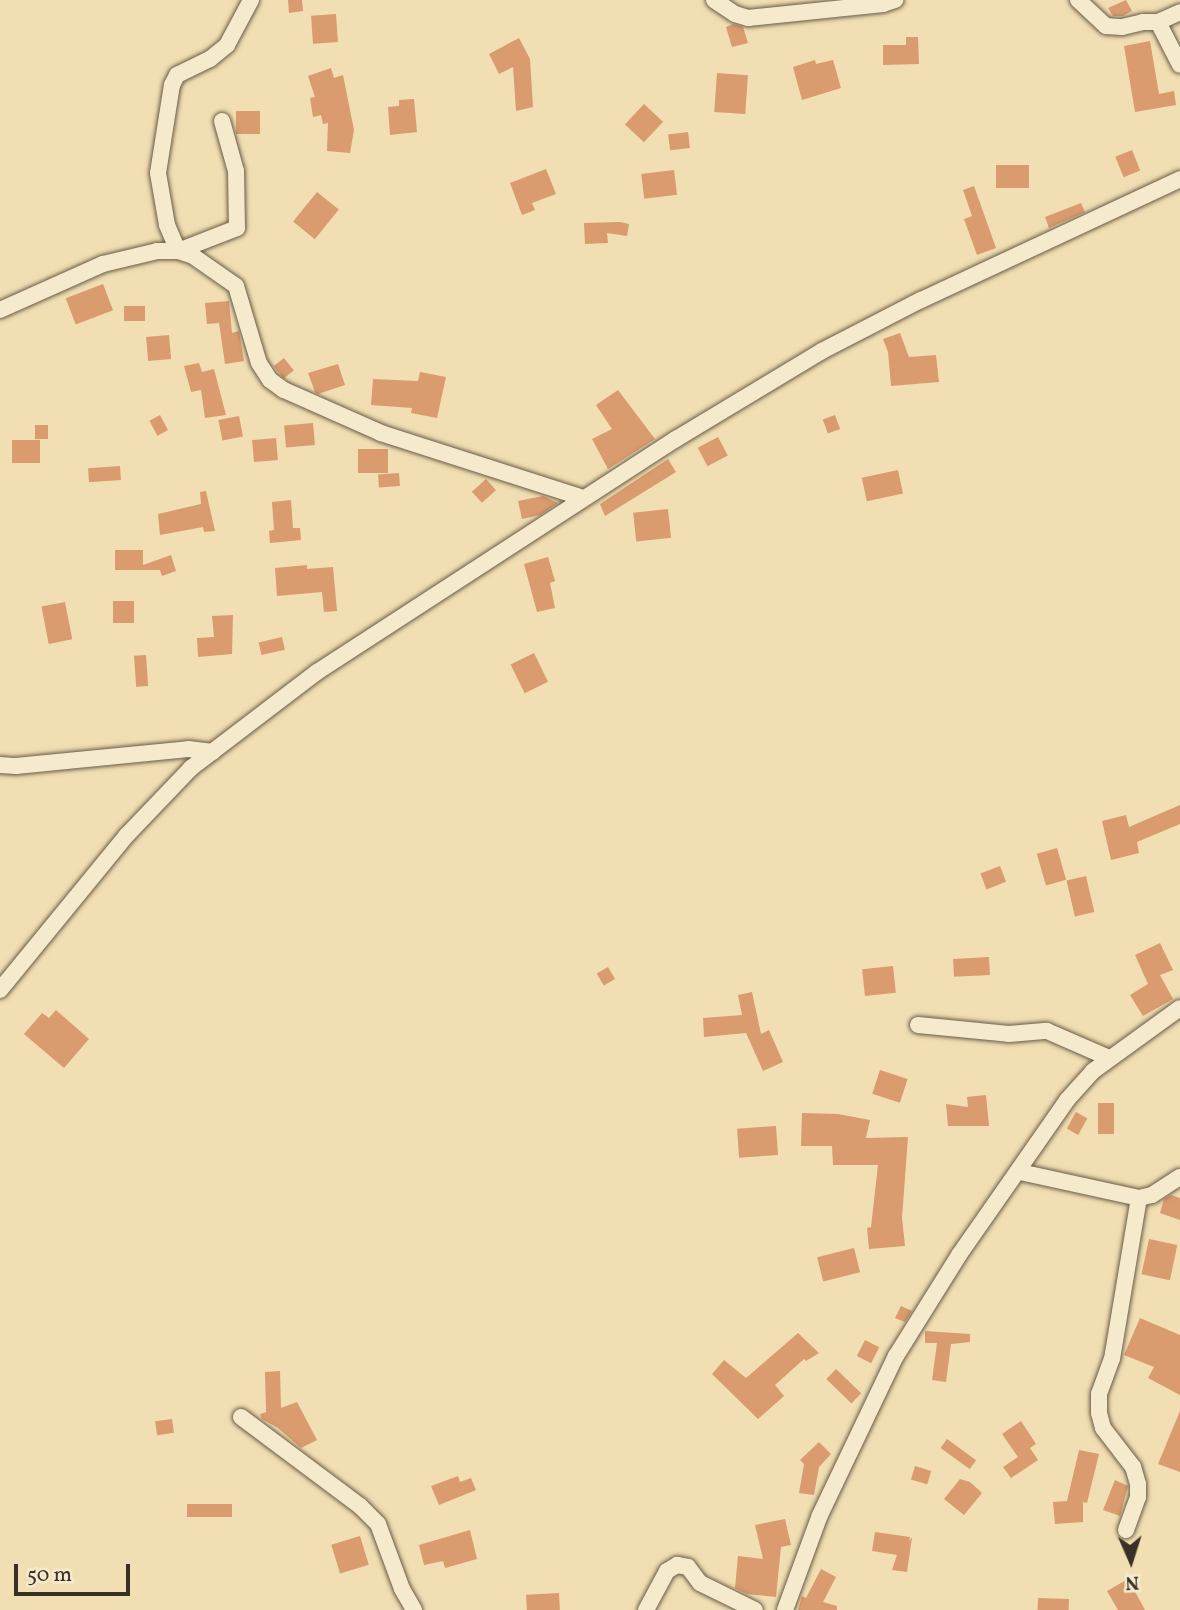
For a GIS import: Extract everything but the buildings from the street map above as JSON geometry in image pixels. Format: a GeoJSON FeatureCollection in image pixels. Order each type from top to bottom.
{"type":"FeatureCollection","features":[{"type":"Feature","properties":{"kind":"street"},"geometry":{"type":"LineString","coordinates":[[178,251],[167,225],[158,173],[172,85],[177,75],[210,59],[227,45],[251,0]]}},
{"type":"Feature","properties":{"kind":"street"},"geometry":{"type":"LineString","coordinates":[[714,0],[735,14],[748,18],[883,4],[895,0]]}},
{"type":"Feature","properties":{"kind":"street"},"geometry":{"type":"LineString","coordinates":[[1079,0],[1106,26],[1122,27],[1158,22],[1180,12]]}},
{"type":"Feature","properties":{"kind":"street"},"geometry":{"type":"LineString","coordinates":[[1158,22],[1180,65]]}},
{"type":"Feature","properties":{"kind":"street"},"geometry":{"type":"LineString","coordinates":[[178,251],[237,228],[236,171],[222,121]]}},
{"type":"Feature","properties":{"kind":"street"},"geometry":{"type":"LineString","coordinates":[[0,990],[127,835],[191,768],[317,672],[584,498],[822,351],[921,300],[1180,179]]}},
{"type":"Feature","properties":{"kind":"street"},"geometry":{"type":"LineString","coordinates":[[0,310],[103,264],[157,251],[178,251],[193,256],[236,286],[259,363],[270,380],[284,390],[381,433],[584,498]]}},
{"type":"Feature","properties":{"kind":"street"},"geometry":{"type":"LineString","coordinates":[[0,765],[16,766],[188,749],[213,752]]}},
{"type":"Feature","properties":{"kind":"street"},"geometry":{"type":"LineString","coordinates":[[785,1610],[820,1515],[896,1356],[959,1255],[1020,1172],[1067,1100],[1109,1058],[1180,1008]]}},
{"type":"Feature","properties":{"kind":"street"},"geometry":{"type":"LineString","coordinates":[[918,1025],[1009,1034],[1046,1031],[1109,1058]]}},
{"type":"Feature","properties":{"kind":"street"},"geometry":{"type":"LineString","coordinates":[[1020,1172],[1139,1198],[1152,1195],[1180,1177]]}},
{"type":"Feature","properties":{"kind":"street"},"geometry":{"type":"LineString","coordinates":[[1126,1530],[1138,1497],[1138,1484],[1133,1466],[1104,1429],[1099,1413],[1099,1394],[1112,1359],[1139,1198]]}},
{"type":"Feature","properties":{"kind":"street"},"geometry":{"type":"LineString","coordinates":[[241,1417],[360,1506],[378,1524],[402,1589],[414,1610]]}},
{"type":"Feature","properties":{"kind":"street"},"geometry":{"type":"LineString","coordinates":[[646,1610],[667,1571],[677,1565],[688,1567],[700,1583],[755,1610]]}}]}
